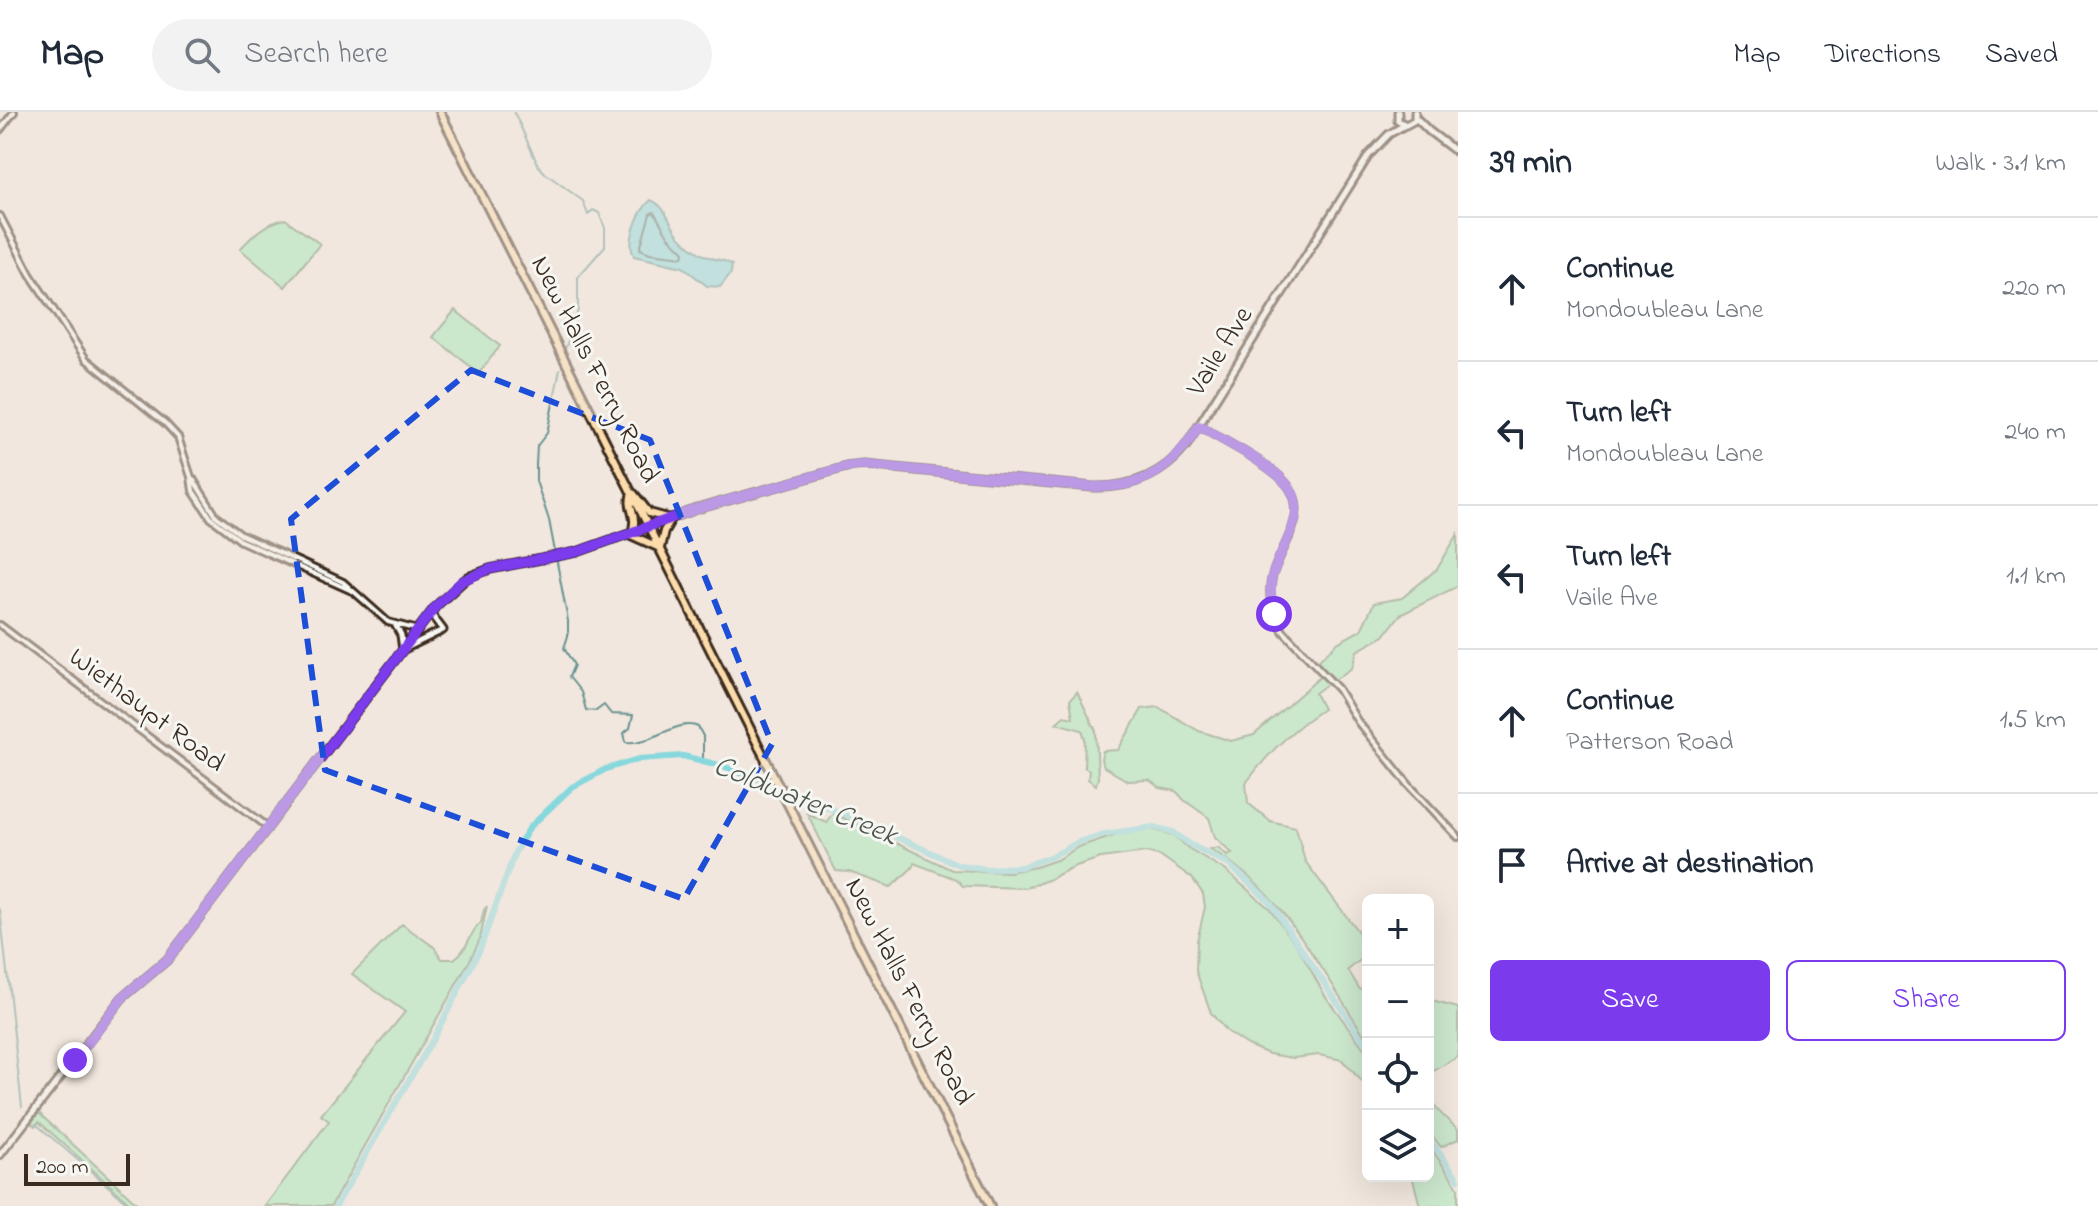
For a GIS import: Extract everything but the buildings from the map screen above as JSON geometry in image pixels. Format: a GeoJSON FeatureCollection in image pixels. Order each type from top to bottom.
{"type":"FeatureCollection","features":[{"type":"Feature","properties":{"kind":"main road","name":"New Halls Ferry Road"},"geometry":{"type":"LineString","coordinates":[[440,112],[990,1206]]}},
{"type":"Feature","properties":{"kind":"main road"},"geometry":{"type":"LineString","coordinates":[[1389,134],[1397,114],[1406,125],[1429,131]]}},
{"type":"Feature","properties":{"kind":"main road"},"geometry":{"type":"LineString","coordinates":[[1389,134],[1406,125],[1416,114],[1429,131],[1458,153]]}},
{"type":"Feature","properties":{"kind":"main road","name":"Vaile Ave"},"geometry":{"type":"LineString","coordinates":[[0,1155],[122,998],[167,960],[418,630],[452,589],[468,577],[490,569],[563,555],[763,490],[846,467],[864,465],[1080,486],[1128,485],[1154,475],[1173,461],[1199,426],[1364,161],[1389,134]]}},
{"type":"Feature","properties":{"kind":"main road"},"geometry":{"type":"LineString","coordinates":[[632,493],[640,498],[649,513],[671,519],[660,548],[631,535],[636,520],[630,501],[632,493]]}},
{"type":"Feature","properties":{"kind":"main road"},"geometry":{"type":"LineString","coordinates":[[396,626],[403,650],[443,630],[431,614]]}},
{"type":"Feature","properties":{"kind":"street"},"geometry":{"type":"LineString","coordinates":[[0,130],[14,112]]}},
{"type":"Feature","properties":{"kind":"street"},"geometry":{"type":"LineString","coordinates":[[0,216],[13,245],[75,345],[95,368],[176,433],[193,491],[201,505],[231,535],[352,591],[382,619],[396,626],[418,630]]}},
{"type":"Feature","properties":{"kind":"street"},"geometry":{"type":"LineString","coordinates":[[1199,426],[1273,472],[1289,487],[1296,502],[1296,521],[1272,577],[1270,595],[1276,620],[1338,689],[1358,722],[1409,785],[1458,837]]}},
{"type":"Feature","properties":{"kind":"street","name":"Wiethaupt Road"},"geometry":{"type":"LineString","coordinates":[[0,625],[268,827]]}},
{"type":"Feature","properties":{"kind":"highlighted area"},"geometry":{"type":"Polygon","coordinates":[[[471,370],[650,440],[772,744],[684,899],[325,770],[291,519],[471,370]]]}},
{"type":"Feature","properties":{"kind":"green space"},"geometry":{"type":"Polygon","coordinates":[[[285,219],[320,244],[285,287],[240,249],[260,230],[285,219]]]}},
{"type":"Feature","properties":{"kind":"green space"},"geometry":{"type":"Polygon","coordinates":[[[455,310],[500,346],[479,373],[433,337],[455,310]]]}},
{"type":"Feature","properties":{"kind":"green space"},"geometry":{"type":"Polygon","coordinates":[[[1458,534],[1458,586],[1400,615],[1384,636],[1357,651],[1352,668],[1333,681],[1316,663],[1337,643],[1361,630],[1374,603],[1402,598],[1437,569],[1458,534]]]}},
{"type":"Feature","properties":{"kind":"green space"},"geometry":{"type":"Polygon","coordinates":[[[1321,676],[1329,683],[1315,693],[1323,709],[1291,733],[1246,783],[1248,803],[1270,821],[1296,827],[1305,861],[1362,937],[1362,959],[1348,970],[1362,989],[1362,1032],[1300,935],[1280,910],[1236,866],[1210,849],[1218,847],[1227,855],[1232,853],[1215,837],[1209,818],[1176,791],[1160,788],[1149,780],[1128,781],[1104,767],[1101,760],[1103,751],[1118,750],[1142,709],[1158,707],[1199,731],[1231,741],[1254,735],[1321,676]]]}},
{"type":"Feature","properties":{"kind":"green space"},"geometry":{"type":"Polygon","coordinates":[[[1077,692],[1096,731],[1096,785],[1088,779],[1089,770],[1084,767],[1085,739],[1082,730],[1056,723],[1064,716],[1073,718],[1070,700],[1077,692]]]}},
{"type":"Feature","properties":{"kind":"green space"},"geometry":{"type":"Polygon","coordinates":[[[807,813],[826,822],[833,813],[952,870],[1009,872],[1036,867],[1059,859],[1078,847],[1129,830],[1148,828],[1174,835],[1188,848],[1225,870],[1270,909],[1297,946],[1326,997],[1362,1046],[1362,1082],[1342,1060],[1319,1055],[1293,1058],[1269,1054],[1247,1045],[1226,1031],[1211,1013],[1196,971],[1197,941],[1205,907],[1203,894],[1192,878],[1161,856],[1146,852],[1101,858],[1025,888],[963,886],[956,879],[914,863],[891,887],[849,872],[836,871],[807,813]]]}},
{"type":"Feature","properties":{"kind":"green space"},"geometry":{"type":"Polygon","coordinates":[[[487,906],[480,939],[469,962],[331,1206],[265,1206],[329,1121],[321,1115],[405,1012],[352,974],[402,924],[434,947],[442,959],[454,959],[481,923],[487,906]]]}},
{"type":"Feature","properties":{"kind":"green space"},"geometry":{"type":"Polygon","coordinates":[[[1434,1002],[1458,1008],[1458,1057],[1434,1071],[1434,1002]]]}},
{"type":"Feature","properties":{"kind":"green space"},"geometry":{"type":"Polygon","coordinates":[[[1434,1105],[1458,1129],[1458,1139],[1441,1147],[1434,1138],[1434,1105]]]}},
{"type":"Feature","properties":{"kind":"green space"},"geometry":{"type":"Polygon","coordinates":[[[39,1113],[140,1206],[133,1206],[39,1122],[35,1126],[31,1123],[39,1113]]]}},
{"type":"Feature","properties":{"kind":"green space"},"geometry":{"type":"Polygon","coordinates":[[[1434,1153],[1458,1187],[1458,1206],[1420,1206],[1414,1182],[1434,1182],[1434,1153]]]}},
{"type":"Feature","properties":{"kind":"water"},"geometry":{"type":"Polygon","coordinates":[[[651,200],[661,207],[689,246],[732,265],[731,273],[720,287],[707,286],[683,267],[634,256],[631,242],[635,226],[651,200]]]}},
{"type":"Feature","properties":{"kind":"waterway"},"geometry":{"type":"LineString","coordinates":[[514,112],[538,165],[583,201],[588,215],[593,210],[599,213],[605,228],[605,246],[578,277],[578,310],[566,347]]}},
{"type":"Feature","properties":{"kind":"waterway"},"geometry":{"type":"LineString","coordinates":[[560,369],[547,433],[537,446],[536,481],[549,520],[568,621],[564,648],[574,665],[569,677],[581,692],[586,710],[596,711],[604,705],[611,714],[633,715],[630,728],[624,733],[626,742],[645,740],[682,726],[698,727],[703,736],[703,761]]}},
{"type":"Feature","properties":{"kind":"waterway","name":"Coldwater Creek"},"geometry":{"type":"LineString","coordinates":[[336,1206],[433,1039],[480,949],[515,852],[530,827],[572,787],[606,769],[639,759],[683,756],[723,766],[856,819],[959,865],[988,869],[1022,867],[1104,834],[1154,827],[1173,832],[1227,863],[1269,901],[1362,1039]]}},
{"type":"Feature","properties":{"kind":"waterway"},"geometry":{"type":"LineString","coordinates":[[0,909],[22,1107]]}},
{"type":"Feature","properties":{"kind":"waterway"},"geometry":{"type":"LineString","coordinates":[[36,1124],[131,1206]]}},
{"type":"Feature","properties":{"kind":"waterway","name":"Coldwater Creek"},"geometry":{"type":"LineString","coordinates":[[1434,1145],[1458,1179]]}},
{"type":"Feature","properties":{"kind":"route"},"geometry":{"type":"LineString","coordinates":[[75,1060],[122,998],[167,960],[436,606],[468,577],[490,569],[608,543],[697,509],[846,467],[864,465],[1093,487],[1128,485],[1154,475],[1173,461],[1199,426],[1283,479],[1296,502],[1296,521],[1272,577],[1270,595],[1274,614]]}}]}
